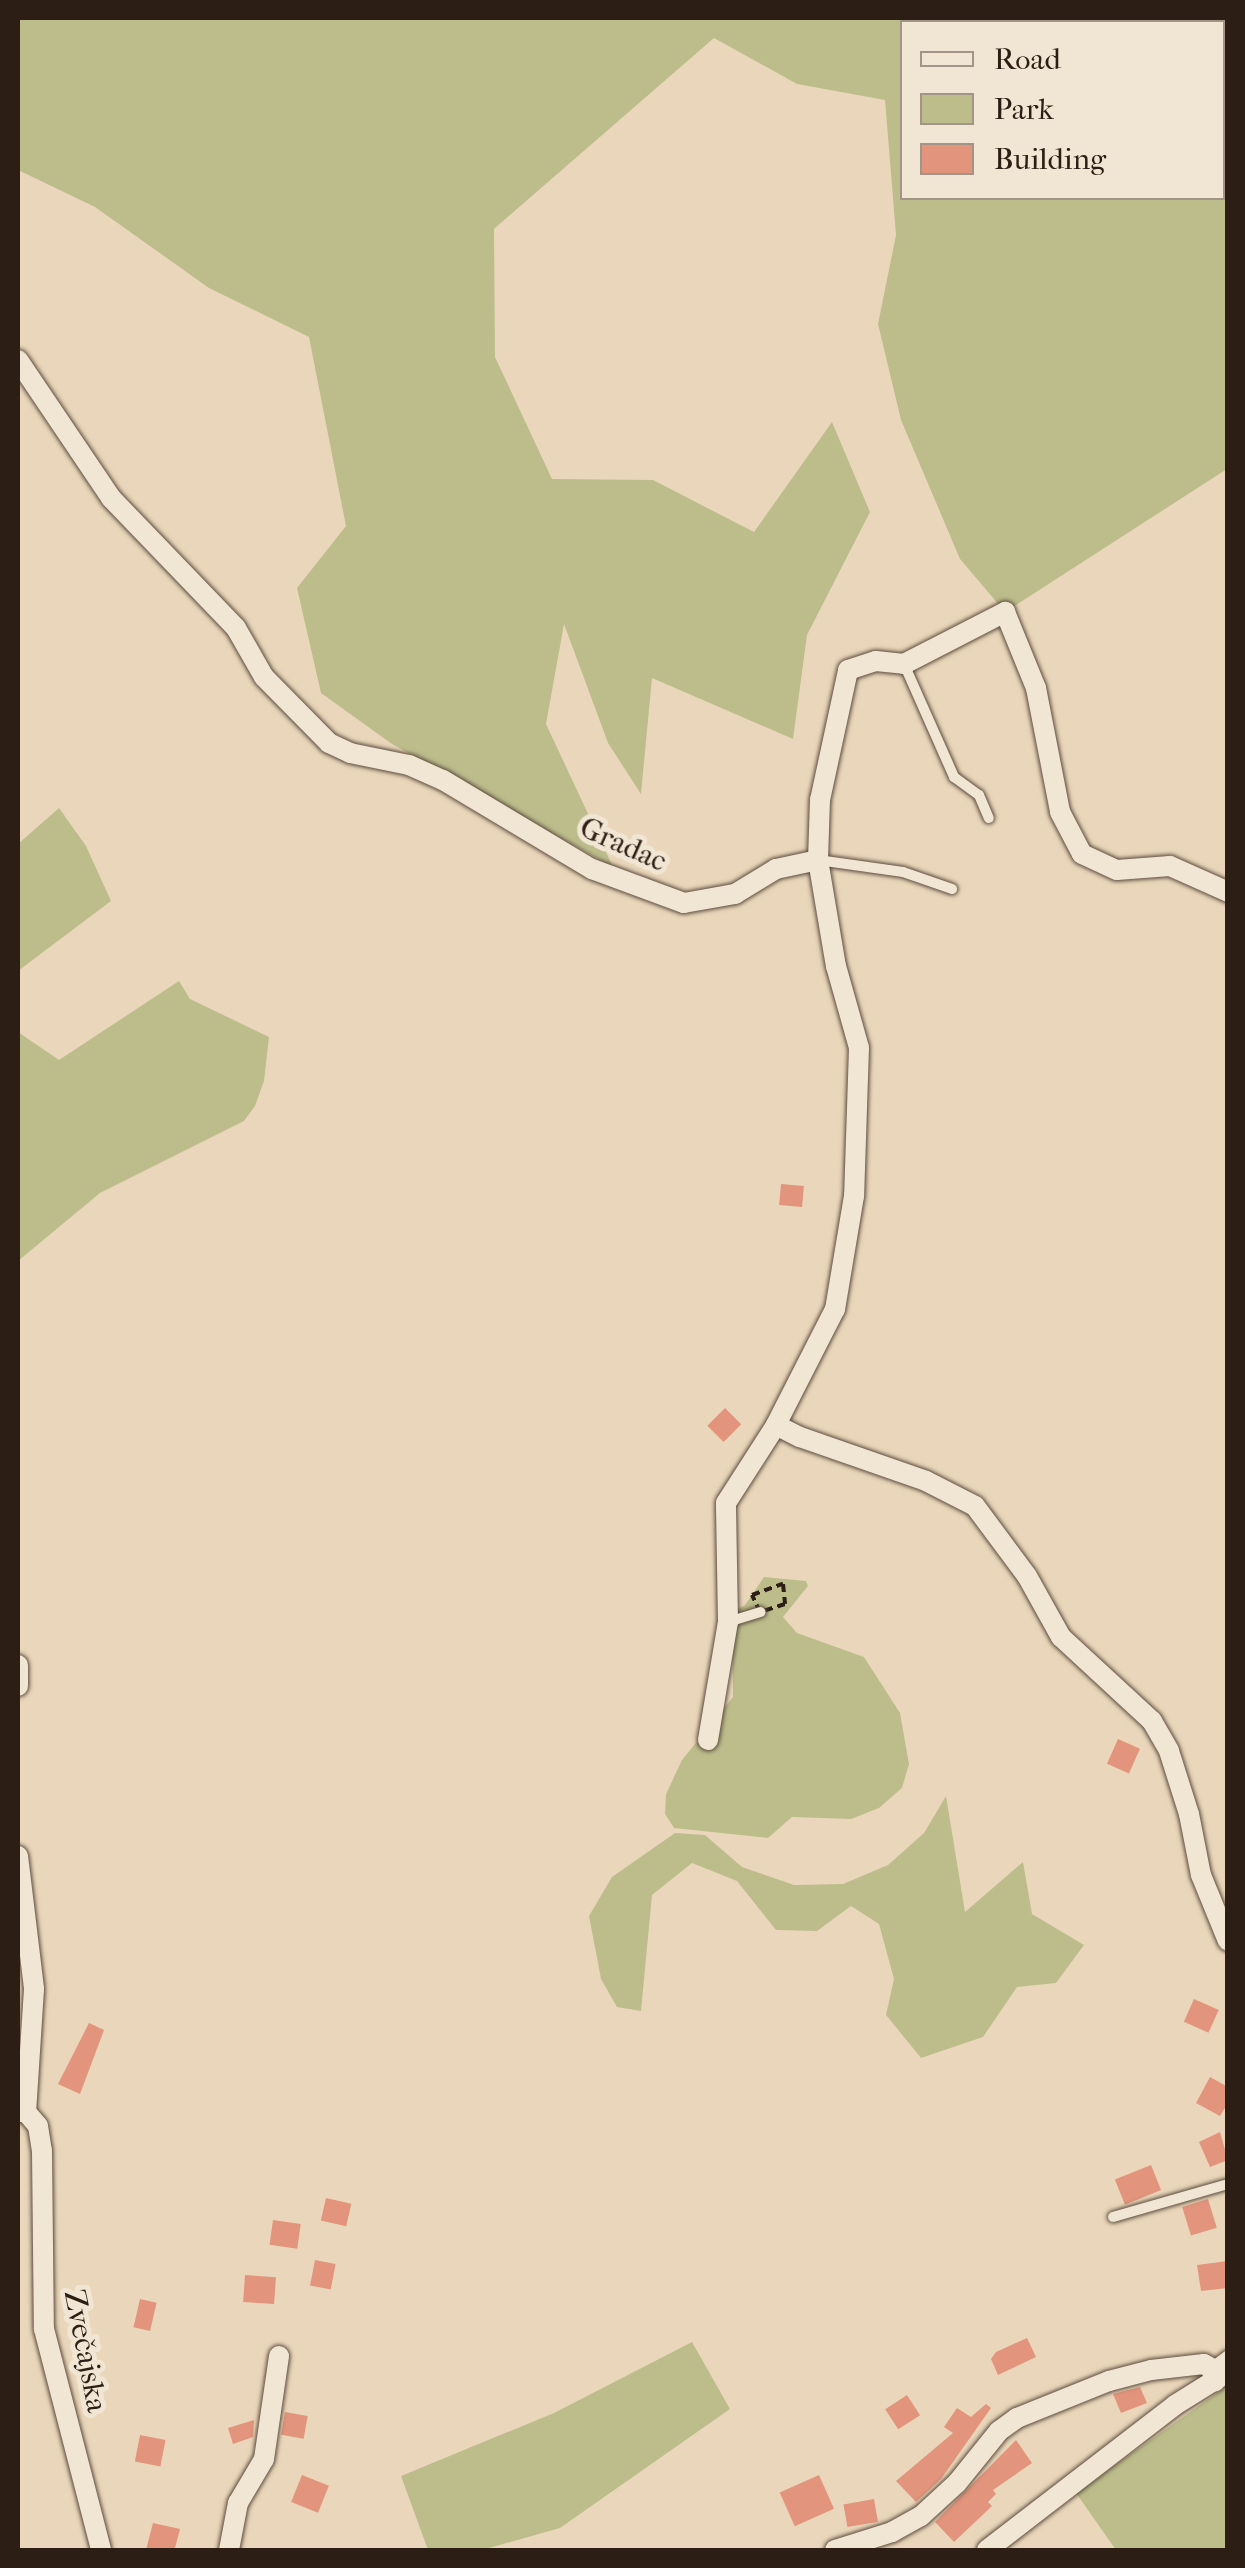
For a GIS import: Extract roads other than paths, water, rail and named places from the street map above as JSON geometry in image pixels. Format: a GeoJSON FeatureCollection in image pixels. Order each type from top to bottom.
{"type":"FeatureCollection","features":[{"type":"Feature","properties":{"kind":"street","name":"Gradac"},"geometry":{"type":"LineString","coordinates":[[18,360],[111,498],[236,628],[264,677],[329,744],[350,753],[409,764],[592,869],[684,903],[734,894],[776,869],[818,860]]}},
{"type":"Feature","properties":{"kind":"street"},"geometry":{"type":"LineString","coordinates":[[708,1740],[728,1622],[726,1503],[776,1425],[835,1310],[854,1196],[859,1048],[836,966],[818,860],[820,800],[848,670],[876,662],[904,664],[1005,612],[1036,688],[1060,812],[1082,854],[1117,870],[1170,866],[1228,892]]}},
{"type":"Feature","properties":{"kind":"street"},"geometry":{"type":"LineString","coordinates":[[776,1425],[800,1438],[926,1481],[975,1506],[1027,1576],[1061,1637],[1152,1721],[1169,1751],[1189,1814],[1201,1876],[1228,1941]]}},
{"type":"Feature","properties":{"kind":"street"},"geometry":{"type":"LineString","coordinates":[[18,1665],[18,1686]]}},
{"type":"Feature","properties":{"kind":"street"},"geometry":{"type":"LineString","coordinates":[[18,1856],[34,1989],[22,2112]]}},
{"type":"Feature","properties":{"kind":"street","name":"Zvečajska"},"geometry":{"type":"LineString","coordinates":[[22,2112],[38,2126],[42,2151],[44,2329],[101,2550]]}},
{"type":"Feature","properties":{"kind":"street"},"geometry":{"type":"LineString","coordinates":[[229,2550],[238,2503],[264,2459],[278,2356]]}},
{"type":"Feature","properties":{"kind":"street"},"geometry":{"type":"LineString","coordinates":[[835,2550],[892,2532],[921,2516],[957,2483],[999,2431],[1017,2418],[1109,2381],[1151,2370],[1204,2364],[1220,2369]]}},
{"type":"Feature","properties":{"kind":"street"},"geometry":{"type":"LineString","coordinates":[[987,2550],[1220,2369]]}},
{"type":"Feature","properties":{"kind":"lane"},"geometry":{"type":"LineString","coordinates":[[904,664],[954,777],[979,795],[989,818]]}},
{"type":"Feature","properties":{"kind":"lane"},"geometry":{"type":"LineString","coordinates":[[818,860],[903,872],[952,890]]}},
{"type":"Feature","properties":{"kind":"lane"},"geometry":{"type":"LineString","coordinates":[[728,1622],[760,1612]]}},
{"type":"Feature","properties":{"kind":"lane"},"geometry":{"type":"LineString","coordinates":[[1113,2217],[1228,2184]]}}]}
